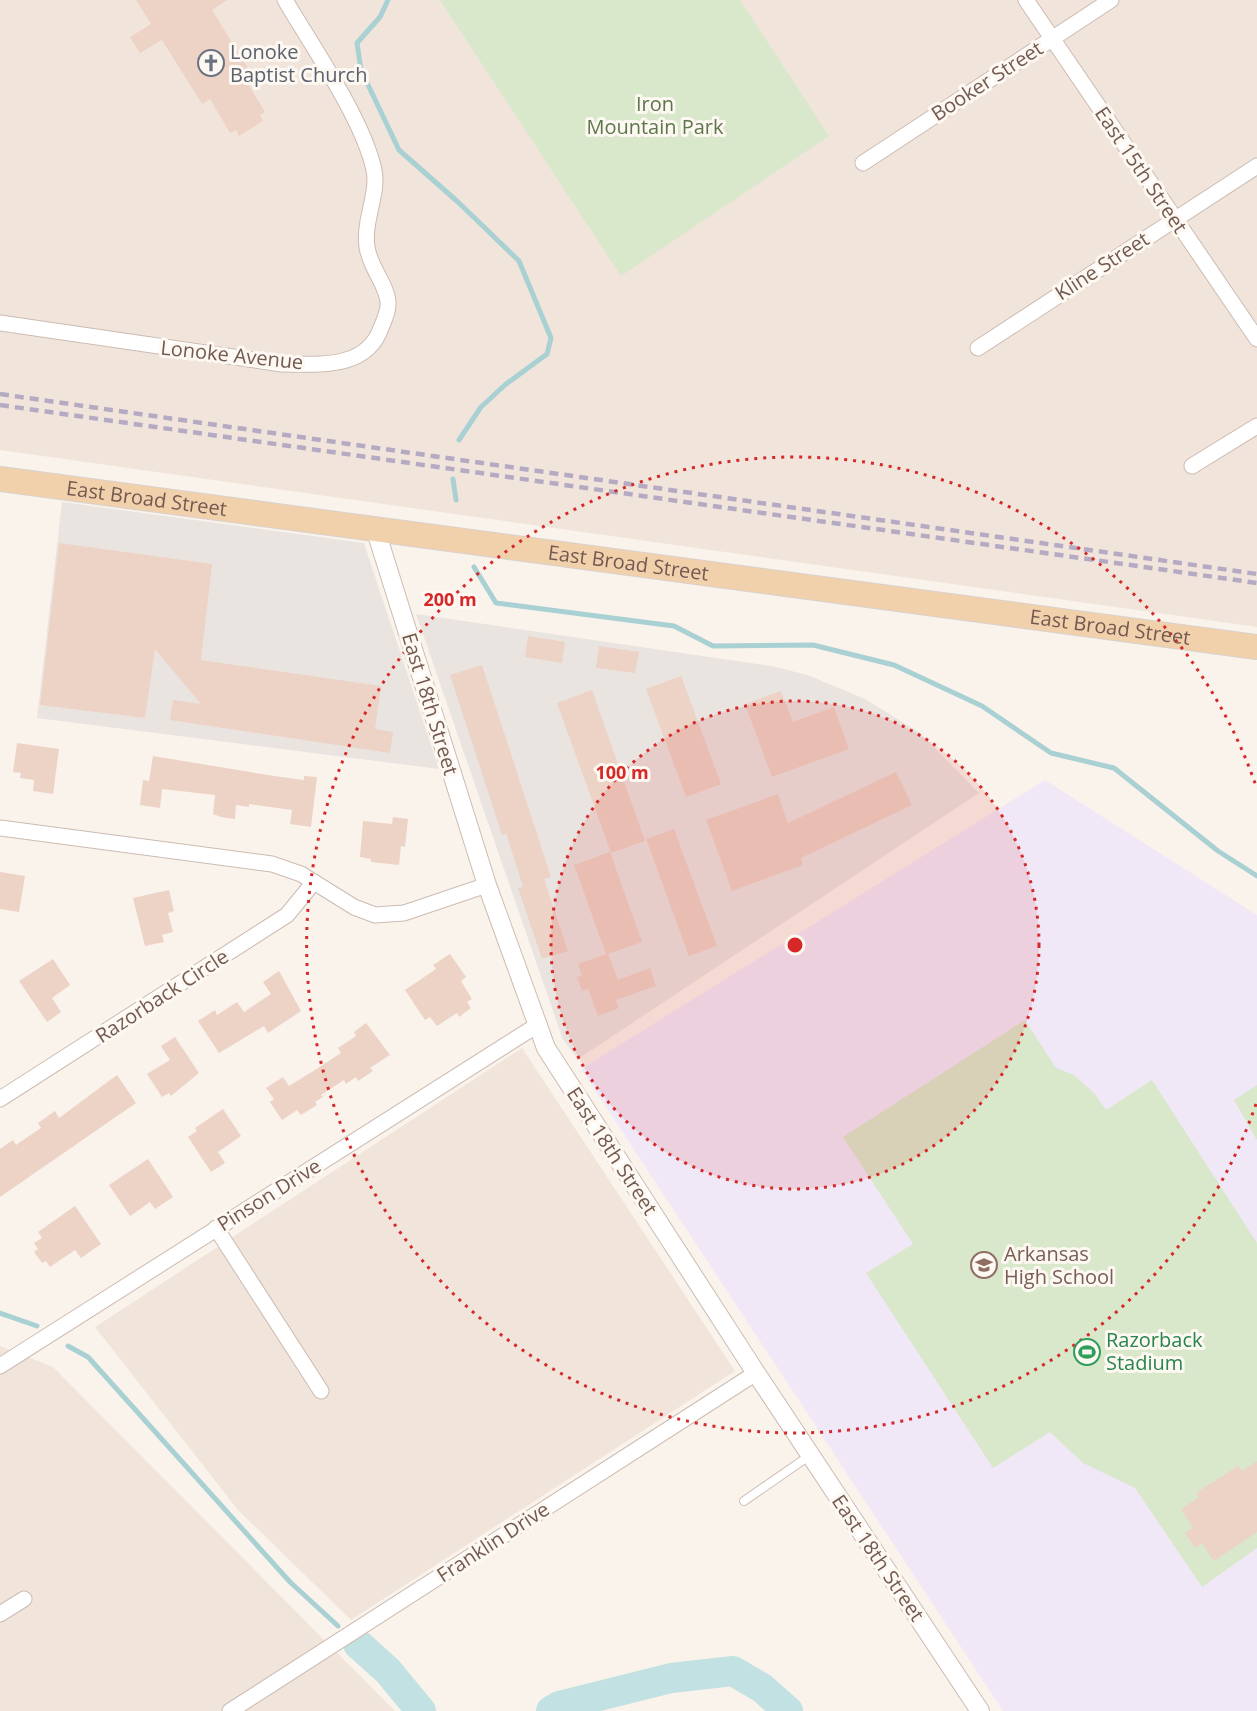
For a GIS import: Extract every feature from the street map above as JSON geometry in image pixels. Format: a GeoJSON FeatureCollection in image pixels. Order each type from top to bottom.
{"type":"FeatureCollection","features":[{"type":"Feature","properties":{"kind":"main road","name":"East Broad Street"},"geometry":{"type":"LineString","coordinates":[[0,479],[1257,647]]}},
{"type":"Feature","properties":{"kind":"street","name":"Lonoke Avenue"},"geometry":{"type":"LineString","coordinates":[[0,323],[282,364],[324,364],[351,360],[373,343],[385,318],[388,301],[373,272],[365,235],[374,171],[356,122],[285,0]]}},
{"type":"Feature","properties":{"kind":"street","name":"East 15th Street"},"geometry":{"type":"LineString","coordinates":[[1026,0],[1257,339]]}},
{"type":"Feature","properties":{"kind":"street","name":"Booker Street"},"geometry":{"type":"LineString","coordinates":[[863,163],[1111,0]]}},
{"type":"Feature","properties":{"kind":"street","name":"Kline Street"},"geometry":{"type":"LineString","coordinates":[[978,348],[1257,166]]}},
{"type":"Feature","properties":{"kind":"street"},"geometry":{"type":"LineString","coordinates":[[1192,466],[1257,426]]}},
{"type":"Feature","properties":{"kind":"street","name":"East 18th Street"},"geometry":{"type":"LineString","coordinates":[[375,528],[486,885],[546,1048],[810,1456],[980,1711]]}},
{"type":"Feature","properties":{"kind":"street"},"geometry":{"type":"LineString","coordinates":[[0,828],[273,864],[314,882],[354,907],[375,915],[404,913],[486,885]]}},
{"type":"Feature","properties":{"kind":"street","name":"Razorback Circle"},"geometry":{"type":"LineString","coordinates":[[0,1099],[287,915],[314,882]]}},
{"type":"Feature","properties":{"kind":"street","name":"Pinson Drive"},"geometry":{"type":"LineString","coordinates":[[0,1366],[539,1024]]}},
{"type":"Feature","properties":{"kind":"street"},"geometry":{"type":"LineString","coordinates":[[216,1228],[321,1391]]}},
{"type":"Feature","properties":{"kind":"street","name":"Franklin Drive"},"geometry":{"type":"LineString","coordinates":[[230,1711],[756,1373]]}},
{"type":"Feature","properties":{"kind":"street"},"geometry":{"type":"LineString","coordinates":[[0,1614],[24,1599]]}},
{"type":"Feature","properties":{"kind":"lane"},"geometry":{"type":"LineString","coordinates":[[744,1501],[810,1456]]}},
{"type":"Feature","properties":{"kind":"shaded area"},"geometry":{"type":"Polygon","coordinates":[[[0,0],[1257,0],[1257,627],[0,450],[0,0]]]}},
{"type":"Feature","properties":{"kind":"shaded area"},"geometry":{"type":"Polygon","coordinates":[[[62,502],[364,543],[439,769],[37,718],[62,502]]]}},
{"type":"Feature","properties":{"kind":"shaded area"},"geometry":{"type":"Polygon","coordinates":[[[416,614],[777,667],[810,676],[865,699],[920,733],[979,793],[578,1059],[563,1040],[416,614]]]}},
{"type":"Feature","properties":{"kind":"shaded area","name":"Arkansas High School"},"geometry":{"type":"Polygon","coordinates":[[[1045,780],[1257,915],[1257,1711],[1003,1711],[581,1069],[1045,780]]]}},
{"type":"Feature","properties":{"kind":"shaded area"},"geometry":{"type":"Polygon","coordinates":[[[522,1048],[735,1371],[351,1620],[238,1510],[95,1327],[522,1048]]]}},
{"type":"Feature","properties":{"kind":"shaded area"},"geometry":{"type":"Polygon","coordinates":[[[0,1346],[53,1367],[395,1711],[0,1711],[0,1346]]]}},
{"type":"Feature","properties":{"kind":"green space","name":"Iron Mountain Park"},"geometry":{"type":"Polygon","coordinates":[[[440,0],[740,0],[829,136],[621,276],[440,0]]]}},
{"type":"Feature","properties":{"kind":"green space","name":"Razorback Stadium"},"geometry":{"type":"Polygon","coordinates":[[[1025,1020],[1056,1068],[1074,1075],[1094,1093],[1106,1110],[1152,1080],[1257,1243],[1257,1548],[1202,1587],[1135,1488],[1083,1463],[1050,1432],[993,1468],[866,1273],[913,1244],[843,1137],[1025,1020]]]}},
{"type":"Feature","properties":{"kind":"green space"},"geometry":{"type":"Polygon","coordinates":[[[1257,1085],[1257,1140],[1234,1100],[1257,1085]]]}},
{"type":"Feature","properties":{"kind":"building","name":"Lonoke Baptist Church"},"geometry":{"type":"Polygon","coordinates":[[[136,0],[227,0],[212,10],[251,73],[244,77],[265,112],[260,115],[263,121],[239,136],[236,130],[230,133],[210,99],[202,104],[162,40],[140,53],[130,37],[151,24],[136,0]]]}},
{"type":"Feature","properties":{"kind":"building"},"geometry":{"type":"Polygon","coordinates":[[[59,543],[212,564],[201,660],[381,686],[375,729],[393,732],[390,753],[170,720],[173,700],[201,704],[155,649],[145,718],[40,705],[59,543]]]}},
{"type":"Feature","properties":{"kind":"building"},"geometry":{"type":"Polygon","coordinates":[[[528,636],[565,642],[562,663],[525,657],[528,636]]]}},
{"type":"Feature","properties":{"kind":"building"},"geometry":{"type":"Polygon","coordinates":[[[599,646],[639,652],[635,673],[596,668],[599,646]]]}},
{"type":"Feature","properties":{"kind":"building"},"geometry":{"type":"Polygon","coordinates":[[[482,665],[551,877],[544,879],[568,951],[542,959],[518,888],[523,887],[506,833],[502,835],[450,675],[482,665]]]}},
{"type":"Feature","properties":{"kind":"building"},"geometry":{"type":"Polygon","coordinates":[[[681,676],[721,784],[686,797],[646,689],[681,676]]]}},
{"type":"Feature","properties":{"kind":"building"},"geometry":{"type":"Polygon","coordinates":[[[592,690],[645,841],[611,853],[557,703],[592,690]]]}},
{"type":"Feature","properties":{"kind":"building"},"geometry":{"type":"Polygon","coordinates":[[[781,691],[793,722],[834,707],[849,749],[772,777],[745,704],[781,691]]]}},
{"type":"Feature","properties":{"kind":"building"},"geometry":{"type":"Polygon","coordinates":[[[17,743],[59,749],[53,794],[33,791],[34,780],[20,778],[21,773],[13,772],[17,743]]]}},
{"type":"Feature","properties":{"kind":"building"},"geometry":{"type":"Polygon","coordinates":[[[153,756],[304,780],[304,776],[317,777],[311,827],[290,824],[292,810],[249,804],[249,807],[236,805],[235,819],[221,817],[213,814],[215,795],[162,789],[160,808],[140,805],[143,780],[149,781],[153,756]]]}},
{"type":"Feature","properties":{"kind":"building"},"geometry":{"type":"Polygon","coordinates":[[[896,772],[912,805],[801,858],[803,865],[732,891],[706,820],[778,794],[788,823],[896,772]]]}},
{"type":"Feature","properties":{"kind":"building"},"geometry":{"type":"Polygon","coordinates":[[[393,817],[408,819],[405,847],[401,846],[399,865],[371,862],[371,859],[360,857],[363,821],[392,824],[393,817]]]}},
{"type":"Feature","properties":{"kind":"building"},"geometry":{"type":"Polygon","coordinates":[[[674,829],[717,946],[689,956],[646,839],[674,829]]]}},
{"type":"Feature","properties":{"kind":"building"},"geometry":{"type":"Polygon","coordinates":[[[610,852],[642,942],[608,954],[618,980],[650,968],[656,986],[616,1000],[619,1008],[598,1016],[588,989],[582,991],[577,977],[582,976],[578,964],[606,954],[574,865],[610,852]]]}},
{"type":"Feature","properties":{"kind":"building"},"geometry":{"type":"Polygon","coordinates":[[[0,872],[25,876],[19,912],[0,909],[0,872]]]}},
{"type":"Feature","properties":{"kind":"building"},"geometry":{"type":"Polygon","coordinates":[[[169,890],[174,911],[168,913],[173,932],[162,935],[164,942],[145,946],[133,898],[169,890]]]}},
{"type":"Feature","properties":{"kind":"building"},"geometry":{"type":"Polygon","coordinates":[[[450,954],[466,977],[461,981],[472,999],[467,1002],[471,1008],[459,1017],[457,1013],[437,1026],[430,1017],[425,1020],[405,990],[436,969],[433,965],[450,954]]]}},
{"type":"Feature","properties":{"kind":"building"},"geometry":{"type":"Polygon","coordinates":[[[53,959],[70,985],[52,998],[61,1012],[47,1022],[19,981],[53,959]]]}},
{"type":"Feature","properties":{"kind":"building"},"geometry":{"type":"Polygon","coordinates":[[[279,971],[301,1011],[268,1033],[264,1026],[219,1053],[198,1021],[215,1010],[217,1015],[237,1002],[244,1012],[271,994],[263,982],[279,971]]]}},
{"type":"Feature","properties":{"kind":"building"},"geometry":{"type":"Polygon","coordinates":[[[366,1023],[390,1055],[370,1068],[373,1071],[358,1081],[356,1077],[346,1084],[344,1080],[321,1095],[323,1097],[315,1102],[317,1105],[301,1115],[297,1110],[282,1120],[270,1102],[274,1099],[266,1088],[283,1077],[289,1086],[315,1070],[341,1053],[338,1048],[356,1036],[354,1032],[366,1023]]]}},
{"type":"Feature","properties":{"kind":"building"},"geometry":{"type":"Polygon","coordinates":[[[175,1037],[199,1073],[171,1096],[169,1093],[162,1097],[147,1074],[170,1060],[161,1046],[175,1037]]]}},
{"type":"Feature","properties":{"kind":"building"},"geometry":{"type":"Polygon","coordinates":[[[117,1075],[136,1103],[0,1197],[0,1149],[13,1140],[16,1145],[41,1128],[38,1123],[55,1111],[59,1118],[117,1075]]]}},
{"type":"Feature","properties":{"kind":"building"},"geometry":{"type":"Polygon","coordinates":[[[223,1109],[241,1136],[218,1152],[225,1163],[211,1172],[188,1137],[197,1131],[195,1128],[223,1109]]]}},
{"type":"Feature","properties":{"kind":"building"},"geometry":{"type":"Polygon","coordinates":[[[148,1159],[173,1197],[155,1209],[150,1202],[130,1216],[109,1185],[148,1159]]]}},
{"type":"Feature","properties":{"kind":"building"},"geometry":{"type":"Polygon","coordinates":[[[75,1206],[101,1244],[81,1258],[75,1250],[50,1267],[46,1261],[42,1263],[34,1252],[38,1249],[34,1243],[42,1238],[38,1232],[75,1206]]]}},
{"type":"Feature","properties":{"kind":"building"},"geometry":{"type":"Polygon","coordinates":[[[1257,1461],[1257,1532],[1214,1561],[1202,1543],[1195,1548],[1185,1533],[1193,1528],[1181,1509],[1199,1497],[1196,1493],[1238,1466],[1242,1471],[1257,1461]]]}},
{"type":"Feature","properties":{"kind":"waterway"},"geometry":{"type":"LineString","coordinates":[[388,0],[380,17],[357,43],[361,70],[399,150],[458,202],[519,261],[551,338],[547,354],[506,384],[481,407],[459,440]]}},
{"type":"Feature","properties":{"kind":"waterway"},"geometry":{"type":"LineString","coordinates":[[453,479],[456,500]]}},
{"type":"Feature","properties":{"kind":"waterway"},"geometry":{"type":"LineString","coordinates":[[474,567],[496,603],[674,626],[713,646],[813,645],[894,665],[982,706],[1051,753],[1114,768],[1218,851],[1257,876]]}},
{"type":"Feature","properties":{"kind":"waterway"},"geometry":{"type":"LineString","coordinates":[[0,1313],[37,1326]]}},
{"type":"Feature","properties":{"kind":"waterway"},"geometry":{"type":"LineString","coordinates":[[68,1346],[88,1357],[290,1582],[338,1626]]}},
{"type":"Feature","properties":{"kind":"waterway"},"geometry":{"type":"LineString","coordinates":[[358,1644],[388,1671],[421,1711]]}},
{"type":"Feature","properties":{"kind":"waterway"},"geometry":{"type":"LineString","coordinates":[[551,1711],[559,1706],[671,1678],[733,1671],[762,1688],[788,1711]]}},
{"type":"Feature","properties":{"kind":"railway"},"geometry":{"type":"LineString","coordinates":[[0,394],[1257,574]]}},
{"type":"Feature","properties":{"kind":"railway"},"geometry":{"type":"LineString","coordinates":[[0,405],[1257,583]]}},
{"type":"Feature","properties":{"kind":"place","name":"Lonoke Baptist Church"},"geometry":{"type":"Point","coordinates":[211,63]}},
{"type":"Feature","properties":{"kind":"place","name":"Arkansas High School"},"geometry":{"type":"Point","coordinates":[984,1265]}},
{"type":"Feature","properties":{"kind":"place","name":"Razorback Stadium"},"geometry":{"type":"Point","coordinates":[1087,1352]}}]}
